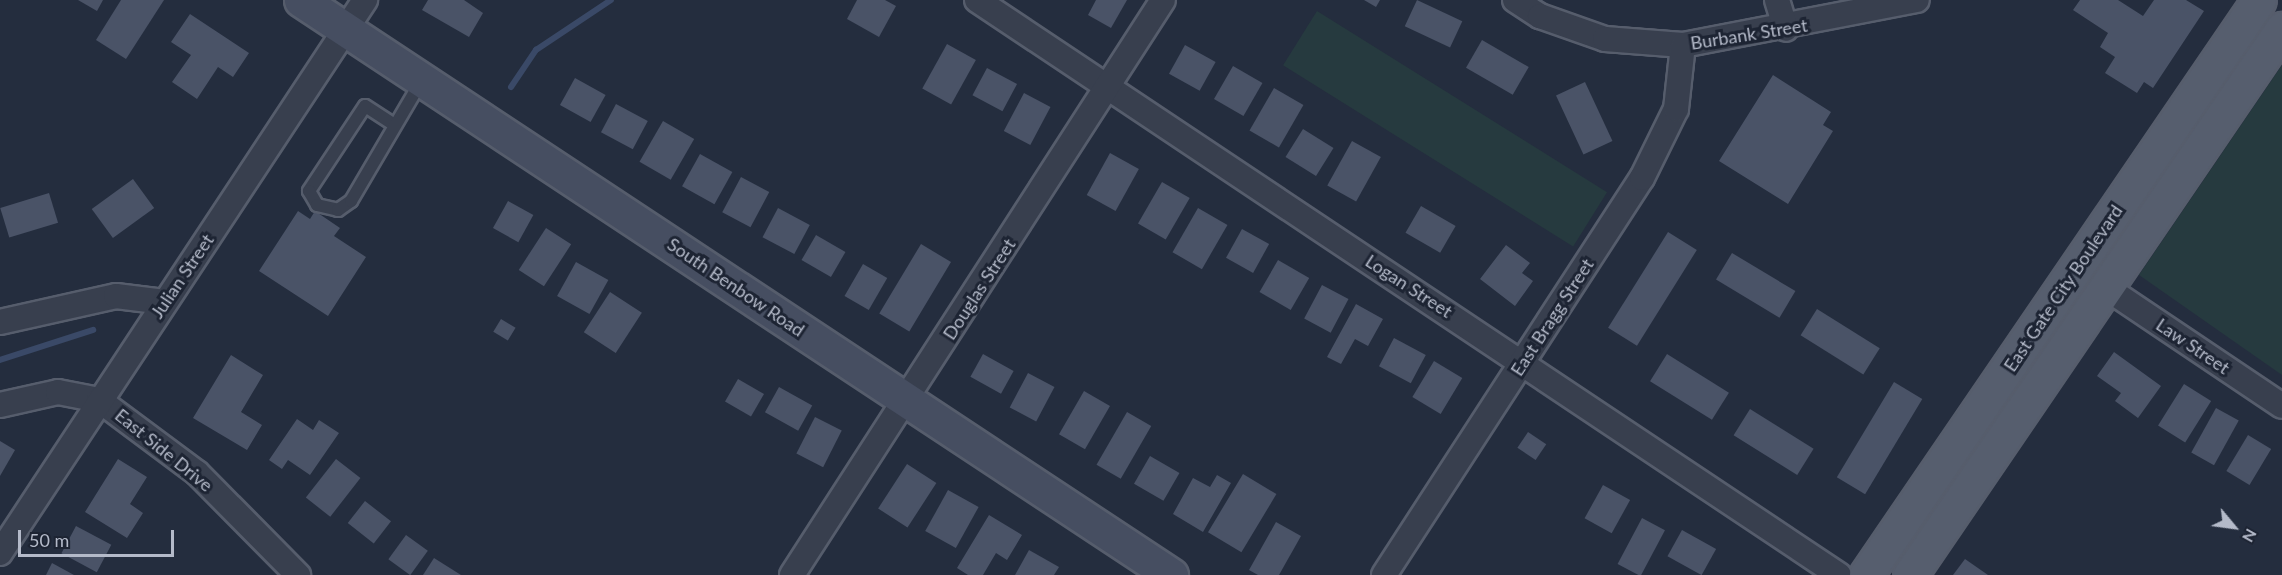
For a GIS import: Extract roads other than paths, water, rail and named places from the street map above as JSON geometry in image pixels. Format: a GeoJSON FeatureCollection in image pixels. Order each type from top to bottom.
{"type":"FeatureCollection","features":[{"type":"Feature","properties":{"kind":"main road","name":"South Benbow Road"},"geometry":{"type":"LineString","coordinates":[[302,0],[1171,575]]}},
{"type":"Feature","properties":{"kind":"main road","name":"East Gate City Boulevard"},"geometry":{"type":"LineString","coordinates":[[1866,575],[2259,0]]}},
{"type":"Feature","properties":{"kind":"main road","name":"East Gate City Boulevard"},"geometry":{"type":"LineString","coordinates":[[1910,575],[2282,29]]}},
{"type":"Feature","properties":{"kind":"street","name":"Julian Street"},"geometry":{"type":"LineString","coordinates":[[0,553],[365,0]]}},
{"type":"Feature","properties":{"kind":"street","name":"Logan Street"},"geometry":{"type":"LineString","coordinates":[[977,0],[1523,362],[1839,575]]}},
{"type":"Feature","properties":{"kind":"street","name":"Douglas Street"},"geometry":{"type":"LineString","coordinates":[[792,575],[907,401],[1163,0]]}},
{"type":"Feature","properties":{"kind":"street","name":"Burbank Street"},"geometry":{"type":"LineString","coordinates":[[1515,0],[1540,16],[1605,39],[1683,45],[1786,29],[1917,0]]}},
{"type":"Feature","properties":{"kind":"street"},"geometry":{"type":"LineString","coordinates":[[1777,0],[1786,29]]}},
{"type":"Feature","properties":{"kind":"street","name":"East Bragg Street"},"geometry":{"type":"LineString","coordinates":[[1384,575],[1523,362],[1665,137],[1676,109],[1683,45]]}},
{"type":"Feature","properties":{"kind":"street","name":"Law Street"},"geometry":{"type":"LineString","coordinates":[[2105,287],[2282,406]]}},
{"type":"Feature","properties":{"kind":"street"},"geometry":{"type":"LineString","coordinates":[[0,322],[116,296],[165,302]]}},
{"type":"Feature","properties":{"kind":"street","name":"East Side Drive"},"geometry":{"type":"LineString","coordinates":[[0,405],[58,392],[99,400],[197,474],[298,575]]}},
{"type":"Feature","properties":{"kind":"lane"},"geometry":{"type":"LineString","coordinates":[[393,124],[365,106],[309,192],[318,205],[345,207],[393,124],[423,79]]}},
{"type":"Feature","properties":{"kind":"waterway"},"geometry":{"type":"LineString","coordinates":[[511,87],[536,50],[611,0]]}},
{"type":"Feature","properties":{"kind":"waterway"},"geometry":{"type":"LineString","coordinates":[[0,360],[93,330]]}}]}
